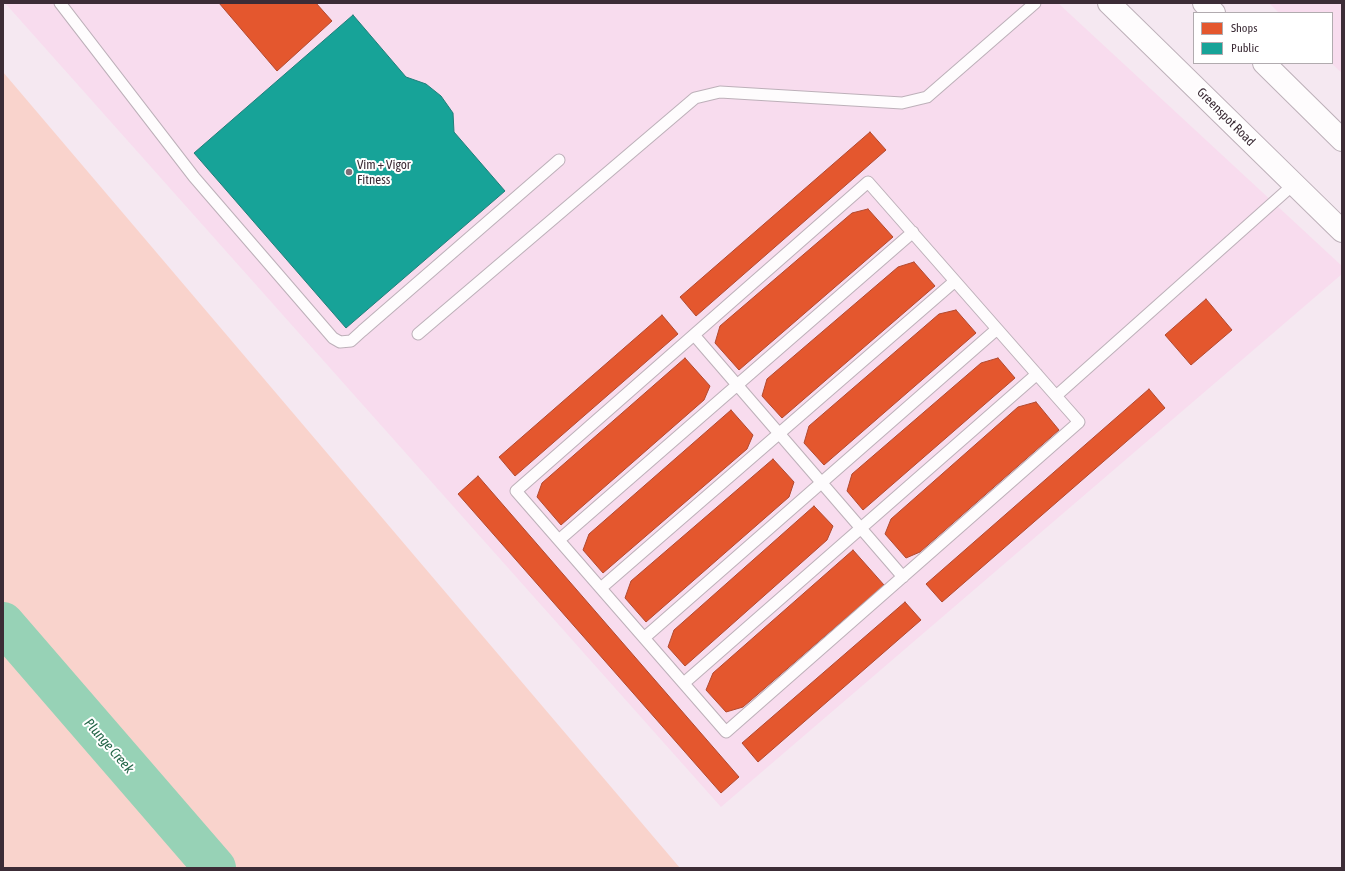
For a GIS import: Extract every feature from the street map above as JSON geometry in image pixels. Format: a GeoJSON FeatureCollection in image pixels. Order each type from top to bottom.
{"type":"FeatureCollection","features":[{"type":"Feature","properties":{"kind":"main road","name":"Greenspot Road"},"geometry":{"type":"LineString","coordinates":[[1109,3],[1342,231]]}},
{"type":"Feature","properties":{"kind":"main road"},"geometry":{"type":"LineString","coordinates":[[1204,3],[1213,12]]}},
{"type":"Feature","properties":{"kind":"main road"},"geometry":{"type":"LineString","coordinates":[[1265,64],[1342,140]]}},
{"type":"Feature","properties":{"kind":"lane"},"geometry":{"type":"LineString","coordinates":[[60,3],[194,177],[333,338],[340,342],[351,341],[559,160]]}},
{"type":"Feature","properties":{"kind":"lane"},"geometry":{"type":"LineString","coordinates":[[418,334],[695,98],[720,92],[902,104],[926,98],[1035,3]]}},
{"type":"Feature","properties":{"kind":"lane"},"geometry":{"type":"LineString","coordinates":[[868,182],[1036,374],[1079,422],[726,732],[516,491],[868,182]]}},
{"type":"Feature","properties":{"kind":"lane"},"geometry":{"type":"LineString","coordinates":[[1056,396],[1294,184]]}},
{"type":"Feature","properties":{"kind":"lane"},"geometry":{"type":"LineString","coordinates":[[559,540],[913,232]]}},
{"type":"Feature","properties":{"kind":"lane"},"geometry":{"type":"LineString","coordinates":[[601,588],[956,281]]}},
{"type":"Feature","properties":{"kind":"lane"},"geometry":{"type":"LineString","coordinates":[[644,638],[997,329]]}},
{"type":"Feature","properties":{"kind":"lane"},"geometry":{"type":"LineString","coordinates":[[694,335],[902,577]]}},
{"type":"Feature","properties":{"kind":"lane"},"geometry":{"type":"LineString","coordinates":[[684,683],[1036,374]]}},
{"type":"Feature","properties":{"kind":"shaded area"},"geometry":{"type":"Polygon","coordinates":[[[5,3],[1058,3],[1342,266],[1342,274],[721,807],[5,3]]]}},
{"type":"Feature","properties":{"kind":"shaded area"},"geometry":{"type":"Polygon","coordinates":[[[1269,3],[1342,3],[1342,73],[1332,64],[1333,12],[1278,12],[1269,3]]]}},
{"type":"Feature","properties":{"kind":"shaded area"},"geometry":{"type":"Polygon","coordinates":[[[3,72],[680,868],[3,868],[3,72]]]}},
{"type":"Feature","properties":{"kind":"building: Shops"},"geometry":{"type":"Polygon","coordinates":[[[219,3],[316,3],[332,21],[277,71],[219,3]]]}},
{"type":"Feature","properties":{"kind":"building: Shops"},"geometry":{"type":"Polygon","coordinates":[[[870,132],[886,150],[696,316],[680,297],[870,132]]]}},
{"type":"Feature","properties":{"kind":"building: Shops"},"geometry":{"type":"Polygon","coordinates":[[[868,209],[893,237],[739,370],[715,343],[720,326],[852,213],[868,209]]]}},
{"type":"Feature","properties":{"kind":"building: Shops"},"geometry":{"type":"Polygon","coordinates":[[[914,262],[935,286],[782,418],[762,396],[767,379],[898,267],[914,262]]]}},
{"type":"Feature","properties":{"kind":"building: Shops"},"geometry":{"type":"Polygon","coordinates":[[[1206,299],[1232,330],[1191,365],[1165,335],[1206,299]]]}},
{"type":"Feature","properties":{"kind":"building: Shops"},"geometry":{"type":"Polygon","coordinates":[[[956,310],[976,333],[824,465],[804,443],[809,426],[939,314],[956,310]]]}},
{"type":"Feature","properties":{"kind":"building: Shops"},"geometry":{"type":"Polygon","coordinates":[[[662,315],[678,334],[515,476],[499,457],[662,315]]]}},
{"type":"Feature","properties":{"kind":"building: Shops"},"geometry":{"type":"Polygon","coordinates":[[[685,358],[710,386],[704,400],[561,525],[537,497],[542,483],[685,358]]]}},
{"type":"Feature","properties":{"kind":"building: Shops"},"geometry":{"type":"Polygon","coordinates":[[[998,358],[1015,378],[863,510],[847,491],[852,474],[981,363],[998,358]]]}},
{"type":"Feature","properties":{"kind":"building: Shops"},"geometry":{"type":"Polygon","coordinates":[[[1149,389],[1165,408],[942,602],[926,584],[1149,389]]]}},
{"type":"Feature","properties":{"kind":"building: Shops"},"geometry":{"type":"Polygon","coordinates":[[[1036,402],[1059,430],[920,552],[906,558],[885,534],[891,519],[1018,407],[1036,402]]]}},
{"type":"Feature","properties":{"kind":"building: Shops"},"geometry":{"type":"Polygon","coordinates":[[[731,410],[753,435],[747,449],[603,573],[583,550],[589,534],[731,410]]]}},
{"type":"Feature","properties":{"kind":"building: Shops"},"geometry":{"type":"Polygon","coordinates":[[[773,459],[794,482],[789,497],[646,622],[625,598],[631,581],[773,459]]]}},
{"type":"Feature","properties":{"kind":"building: Shops"},"geometry":{"type":"Polygon","coordinates":[[[478,476],[739,777],[721,793],[458,494],[478,476]]]}},
{"type":"Feature","properties":{"kind":"building: Shops"},"geometry":{"type":"Polygon","coordinates":[[[814,506],[833,526],[827,540],[685,666],[668,647],[674,630],[814,506]]]}},
{"type":"Feature","properties":{"kind":"building: Shops"},"geometry":{"type":"Polygon","coordinates":[[[853,550],[884,585],[743,707],[726,712],[706,690],[713,673],[853,550]]]}},
{"type":"Feature","properties":{"kind":"building: Shops"},"geometry":{"type":"Polygon","coordinates":[[[905,602],[921,620],[758,762],[742,743],[905,602]]]}},
{"type":"Feature","properties":{"kind":"building: Public","name":"Vim + Vigor Fitness"},"geometry":{"type":"Polygon","coordinates":[[[353,15],[406,77],[426,84],[441,96],[453,113],[454,132],[505,191],[346,328],[194,153],[353,15]]]}},
{"type":"Feature","properties":{"kind":"waterway","name":"Plunge Creek"},"geometry":{"type":"LineString","coordinates":[[3,623],[215,868]]}},
{"type":"Feature","properties":{"kind":"place","name":"Vim + Vigor Fitness"},"geometry":{"type":"Point","coordinates":[349,172]}}]}
